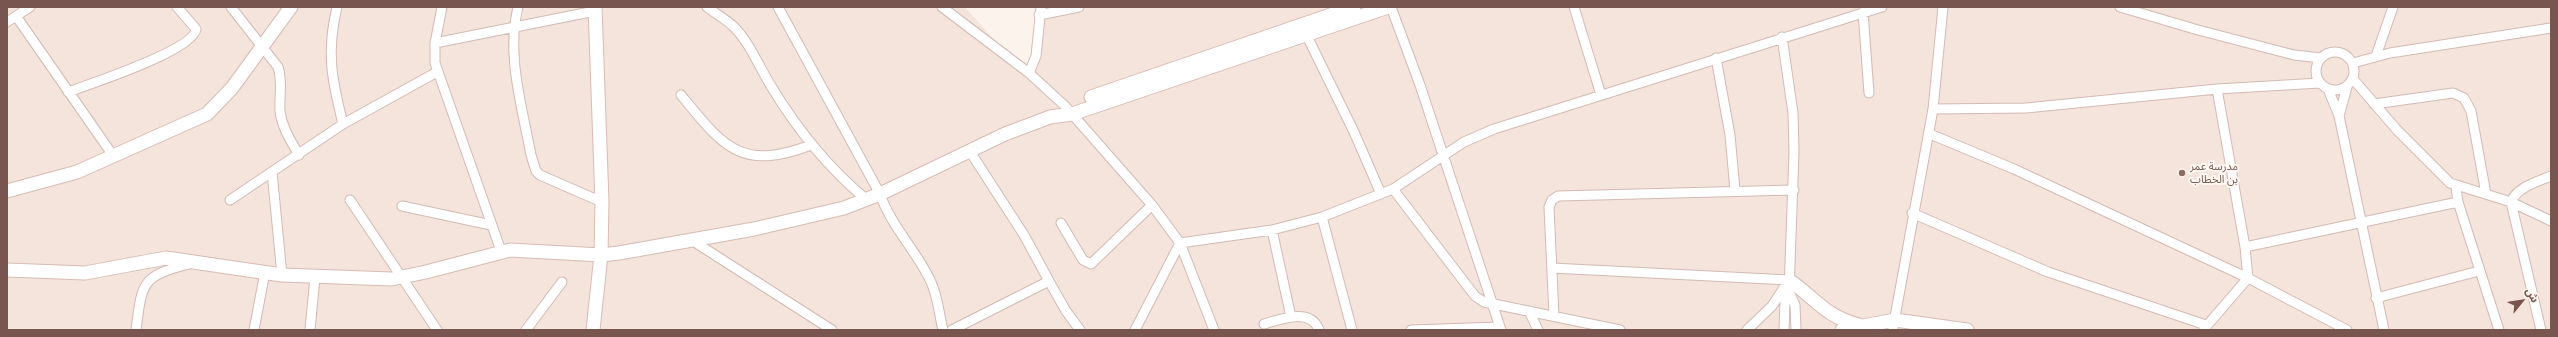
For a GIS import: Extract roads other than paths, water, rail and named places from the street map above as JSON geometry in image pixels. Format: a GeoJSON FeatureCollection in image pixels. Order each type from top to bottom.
{"type":"FeatureCollection","features":[{"type":"Feature","properties":{"kind":"street"},"geometry":{"type":"LineString","coordinates":[[7,22],[30,7]]}},
{"type":"Feature","properties":{"kind":"street"},"geometry":{"type":"LineString","coordinates":[[68,92],[165,55],[190,40],[196,29],[177,7]]}},
{"type":"Feature","properties":{"kind":"street"},"geometry":{"type":"LineString","coordinates":[[231,7],[262,49],[278,67],[281,76],[280,111],[283,124],[299,155]]}},
{"type":"Feature","properties":{"kind":"street"},"geometry":{"type":"LineString","coordinates":[[7,191],[66,176],[114,157],[207,114],[218,106],[262,49],[291,7]]}},
{"type":"Feature","properties":{"kind":"street"},"geometry":{"type":"LineString","coordinates":[[337,7],[330,59],[332,80],[343,124]]}},
{"type":"Feature","properties":{"kind":"street"},"geometry":{"type":"LineString","coordinates":[[442,7],[434,43],[437,72],[501,251]]}},
{"type":"Feature","properties":{"kind":"street"},"geometry":{"type":"LineString","coordinates":[[518,7],[513,28],[512,46],[531,155],[536,171],[540,175],[602,202]]}},
{"type":"Feature","properties":{"kind":"street"},"geometry":{"type":"LineString","coordinates":[[707,7],[734,26],[742,36],[771,87],[811,145],[839,177],[866,200]]}},
{"type":"Feature","properties":{"kind":"street"},"geometry":{"type":"LineString","coordinates":[[778,7],[880,194],[895,227],[930,281],[936,294],[943,330]]}},
{"type":"Feature","properties":{"kind":"street"},"geometry":{"type":"LineString","coordinates":[[942,7],[1029,73],[1068,110],[1152,205],[1180,243],[1214,330]]}},
{"type":"Feature","properties":{"kind":"street"},"geometry":{"type":"LineString","coordinates":[[1029,73],[1036,56],[1040,11],[1079,7]]}},
{"type":"Feature","properties":{"kind":"street"},"geometry":{"type":"LineString","coordinates":[[7,270],[85,273],[166,258],[190,263],[282,275],[402,278],[501,251],[519,249],[601,255],[693,241],[788,222],[866,200],[969,150],[1050,117],[1354,7]]}},
{"type":"Feature","properties":{"kind":"street"},"geometry":{"type":"LineString","coordinates":[[1068,110],[1388,7]]}},
{"type":"Feature","properties":{"kind":"street"},"geometry":{"type":"LineString","coordinates":[[1391,7],[1443,154],[1500,328],[1411,330]]}},
{"type":"Feature","properties":{"kind":"street"},"geometry":{"type":"LineString","coordinates":[[1574,7],[1601,95]]}},
{"type":"Feature","properties":{"kind":"street"},"geometry":{"type":"LineString","coordinates":[[1180,243],[1272,230],[1322,217],[1393,188],[1443,154],[1494,129],[1782,37],[1882,7]]}},
{"type":"Feature","properties":{"kind":"street"},"geometry":{"type":"LineString","coordinates":[[1891,326],[1912,213],[1930,134],[1943,7]]}},
{"type":"Feature","properties":{"kind":"street"},"geometry":{"type":"LineString","coordinates":[[2120,7],[2294,55],[2321,58],[2334,52],[2348,57],[2353,63],[2353,79],[2347,87],[2339,116]]}},
{"type":"Feature","properties":{"kind":"street"},"geometry":{"type":"LineString","coordinates":[[2376,56],[2392,7]]}},
{"type":"Feature","properties":{"kind":"street"},"geometry":{"type":"LineString","coordinates":[[434,43],[513,28],[595,9],[602,202],[601,255],[593,330]]}},
{"type":"Feature","properties":{"kind":"street"},"geometry":{"type":"LineString","coordinates":[[1863,12],[1869,93]]}},
{"type":"Feature","properties":{"kind":"street"},"geometry":{"type":"LineString","coordinates":[[16,16],[114,157]]}},
{"type":"Feature","properties":{"kind":"street"},"geometry":{"type":"LineString","coordinates":[[2353,63],[2376,56],[2551,28]]}},
{"type":"Feature","properties":{"kind":"street"},"geometry":{"type":"LineString","coordinates":[[1306,34],[1342,106],[1381,194]]}},
{"type":"Feature","properties":{"kind":"street"},"geometry":{"type":"LineString","coordinates":[[1782,37],[1793,113],[1794,190],[1789,286],[1785,301],[1784,330]]}},
{"type":"Feature","properties":{"kind":"street"},"geometry":{"type":"LineString","coordinates":[[2294,55],[2316,69]]}},
{"type":"Feature","properties":{"kind":"street"},"geometry":{"type":"LineString","coordinates":[[1716,58],[1730,135],[1735,190]]}},
{"type":"Feature","properties":{"kind":"street"},"geometry":{"type":"LineString","coordinates":[[2321,58],[2316,69],[2320,83],[2328,89],[2338,91],[2347,87]]}},
{"type":"Feature","properties":{"kind":"street"},"geometry":{"type":"LineString","coordinates":[[230,200],[343,124],[437,72]]}},
{"type":"Feature","properties":{"kind":"street"},"geometry":{"type":"LineString","coordinates":[[2353,79],[2419,153],[2456,187],[2511,202],[2551,221]]}},
{"type":"Feature","properties":{"kind":"street"},"geometry":{"type":"LineString","coordinates":[[1933,109],[2026,108],[2217,89],[2320,83]]}},
{"type":"Feature","properties":{"kind":"street"},"geometry":{"type":"LineString","coordinates":[[1912,213],[2048,272],[2205,328],[2248,278],[2245,247],[2217,89]]}},
{"type":"Feature","properties":{"kind":"street"},"geometry":{"type":"LineString","coordinates":[[2328,89],[2339,116],[2376,298],[2384,330]]}},
{"type":"Feature","properties":{"kind":"street"},"geometry":{"type":"LineString","coordinates":[[2374,104],[2453,94],[2464,98],[2471,110],[2486,194]]}},
{"type":"Feature","properties":{"kind":"street"},"geometry":{"type":"LineString","coordinates":[[681,95],[715,135],[738,153],[780,154],[811,145]]}},
{"type":"Feature","properties":{"kind":"street"},"geometry":{"type":"LineString","coordinates":[[1930,134],[2014,169],[2248,278],[2347,330]]}},
{"type":"Feature","properties":{"kind":"street"},"geometry":{"type":"LineString","coordinates":[[969,150],[1024,235],[1063,306],[1080,330]]}},
{"type":"Feature","properties":{"kind":"street"},"geometry":{"type":"LineString","coordinates":[[272,172],[282,275]]}},
{"type":"Feature","properties":{"kind":"street"},"geometry":{"type":"LineString","coordinates":[[2541,330],[2511,202],[2514,196],[2522,189],[2551,176]]}},
{"type":"Feature","properties":{"kind":"street"},"geometry":{"type":"LineString","coordinates":[[2456,187],[2458,202],[2499,330]]}},
{"type":"Feature","properties":{"kind":"street"},"geometry":{"type":"LineString","coordinates":[[1393,188],[1475,296],[1493,306],[1529,311],[1620,330]]}},
{"type":"Feature","properties":{"kind":"street"},"geometry":{"type":"LineString","coordinates":[[1554,316],[1549,207],[1552,200],[1558,196],[1735,190],[1794,190]]}},
{"type":"Feature","properties":{"kind":"street"},"geometry":{"type":"LineString","coordinates":[[350,200],[437,330]]}},
{"type":"Feature","properties":{"kind":"street"},"geometry":{"type":"LineString","coordinates":[[2245,247],[2458,202]]}},
{"type":"Feature","properties":{"kind":"street"},"geometry":{"type":"LineString","coordinates":[[1061,223],[1083,260],[1091,264],[1152,205]]}},
{"type":"Feature","properties":{"kind":"street"},"geometry":{"type":"LineString","coordinates":[[402,206],[491,225]]}},
{"type":"Feature","properties":{"kind":"street"},"geometry":{"type":"LineString","coordinates":[[1322,217],[1352,330]]}},
{"type":"Feature","properties":{"kind":"street"},"geometry":{"type":"LineString","coordinates":[[1272,230],[1291,317]]}},
{"type":"Feature","properties":{"kind":"street"},"geometry":{"type":"LineString","coordinates":[[693,241],[832,330]]}},
{"type":"Feature","properties":{"kind":"street"},"geometry":{"type":"LineString","coordinates":[[1135,330],[1180,243]]}},
{"type":"Feature","properties":{"kind":"street"},"geometry":{"type":"LineString","coordinates":[[136,330],[140,297],[144,285],[166,270],[190,263]]}},
{"type":"Feature","properties":{"kind":"street"},"geometry":{"type":"LineString","coordinates":[[1552,268],[1789,286],[1824,310],[1842,320],[1861,325],[1921,325],[1964,330]]}},
{"type":"Feature","properties":{"kind":"street"},"geometry":{"type":"LineString","coordinates":[[2376,298],[2479,271]]}},
{"type":"Feature","properties":{"kind":"street"},"geometry":{"type":"LineString","coordinates":[[254,330],[265,272]]}},
{"type":"Feature","properties":{"kind":"street"},"geometry":{"type":"LineString","coordinates":[[310,330],[315,277]]}},
{"type":"Feature","properties":{"kind":"street"},"geometry":{"type":"LineString","coordinates":[[952,330],[1049,281]]}},
{"type":"Feature","properties":{"kind":"street"},"geometry":{"type":"LineString","coordinates":[[526,330],[562,282]]}},
{"type":"Feature","properties":{"kind":"street"},"geometry":{"type":"LineString","coordinates":[[1746,330],[1772,306],[1789,286]]}},
{"type":"Feature","properties":{"kind":"street"},"geometry":{"type":"LineString","coordinates":[[1789,286],[1794,300],[1796,330]]}},
{"type":"Feature","properties":{"kind":"street"},"geometry":{"type":"LineString","coordinates":[[1529,311],[1538,330]]}},
{"type":"Feature","properties":{"kind":"street"},"geometry":{"type":"LineString","coordinates":[[1264,324],[1291,317],[1305,316],[1312,319],[1319,330]]}},
{"type":"Feature","properties":{"kind":"street"},"geometry":{"type":"LineString","coordinates":[[1842,330],[1861,325]]}},
{"type":"Feature","properties":{"kind":"place","name":"مدرسة عمر بن الخطاب"},"geometry":{"type":"Point","coordinates":[2182,173]}}]}
